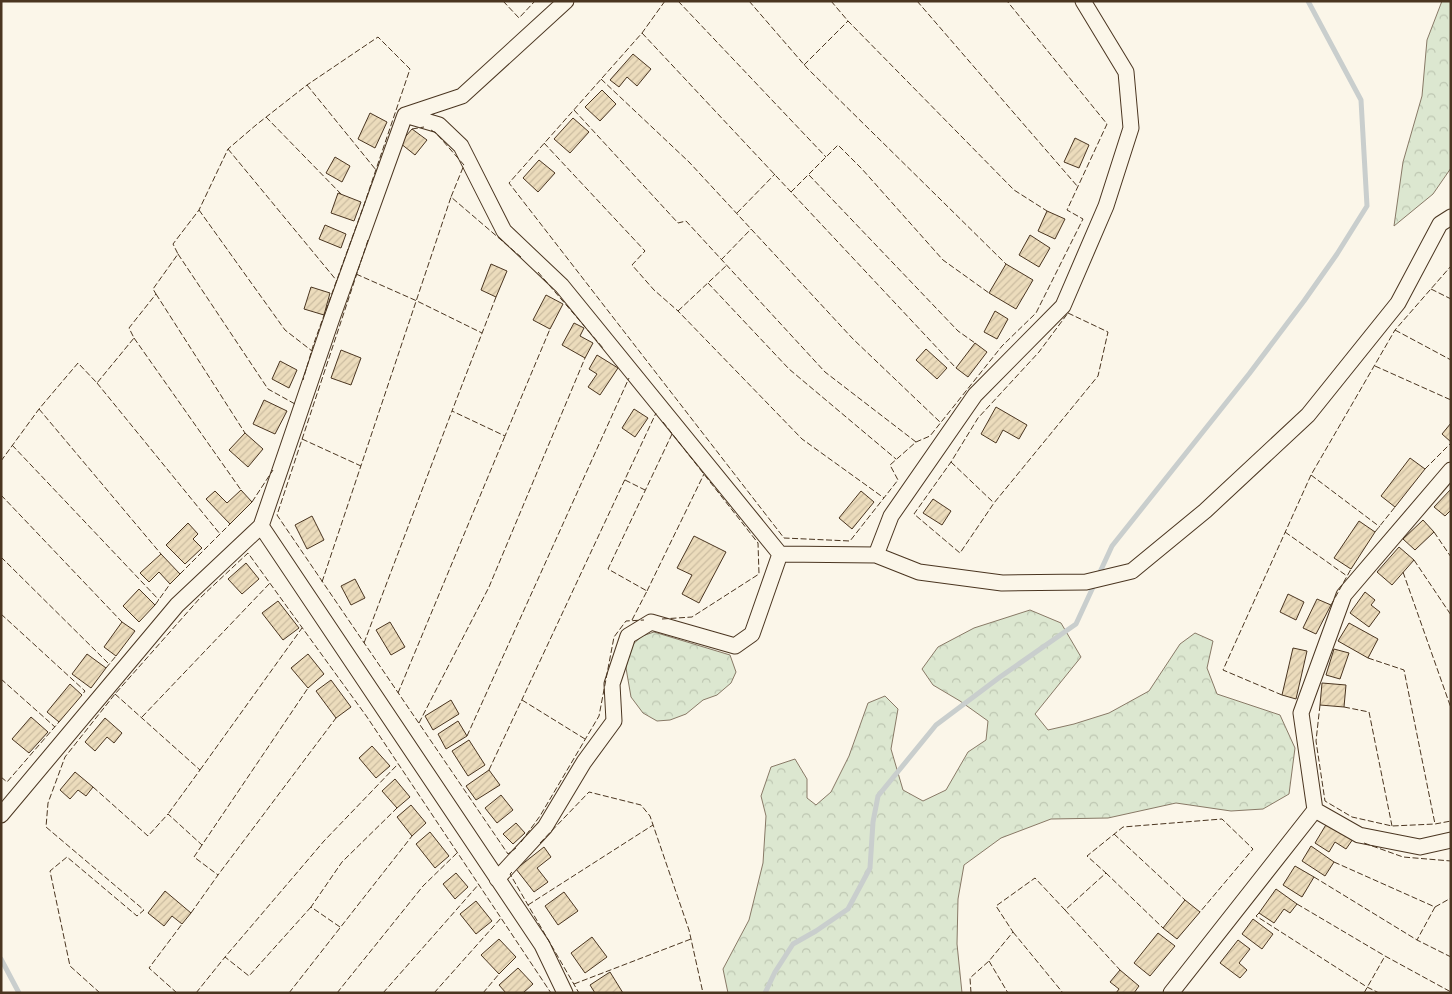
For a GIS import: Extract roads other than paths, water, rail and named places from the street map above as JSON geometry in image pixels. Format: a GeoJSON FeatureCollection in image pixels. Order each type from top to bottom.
{"type":"FeatureCollection","features":[{"type":"Feature","properties":{"kind":"street"},"geometry":{"type":"LineString","coordinates":[[405,114],[462,96],[566,1]]}},
{"type":"Feature","properties":{"kind":"street"},"geometry":{"type":"LineString","coordinates":[[876,556],[891,516],[975,395],[1064,306],[1106,206],[1131,128],[1126,72],[1082,1]]}},
{"type":"Feature","properties":{"kind":"street"},"geometry":{"type":"LineString","coordinates":[[1,815],[177,605],[261,526],[332,318],[405,114]]}},
{"type":"Feature","properties":{"kind":"street"},"geometry":{"type":"LineString","coordinates":[[405,114],[439,125],[461,146],[504,231],[562,286],[780,554],[876,556],[919,572],[1002,583],[1086,582],[1132,571],[1205,511],[1308,415],[1398,302],[1440,224],[1451,217]]}},
{"type":"Feature","properties":{"kind":"street"},"geometry":{"type":"LineString","coordinates":[[1171,993],[1315,810],[1301,713],[1344,595],[1451,470]]}},
{"type":"Feature","properties":{"kind":"street"},"geometry":{"type":"LineString","coordinates":[[261,526],[542,946],[565,993]]}},
{"type":"Feature","properties":{"kind":"street"},"geometry":{"type":"LineString","coordinates":[[497,879],[544,827],[584,762],[614,721],[612,684],[628,636],[651,622],[735,646],[752,634],[780,554]]}},
{"type":"Feature","properties":{"kind":"street"},"geometry":{"type":"LineString","coordinates":[[1315,810],[1359,835],[1420,847],[1451,840]]}},
{"type":"Feature","properties":{"kind":"waterway"},"geometry":{"type":"LineString","coordinates":[[765,993],[775,972],[793,944],[848,909],[870,868],[873,822],[878,796],[936,725],[1076,624],[1112,546],[1249,374],[1304,301],[1337,254],[1367,206],[1361,100],[1308,1]]}},
{"type":"Feature","properties":{"kind":"waterway"},"geometry":{"type":"LineString","coordinates":[[1,959],[19,993]]}}]}
